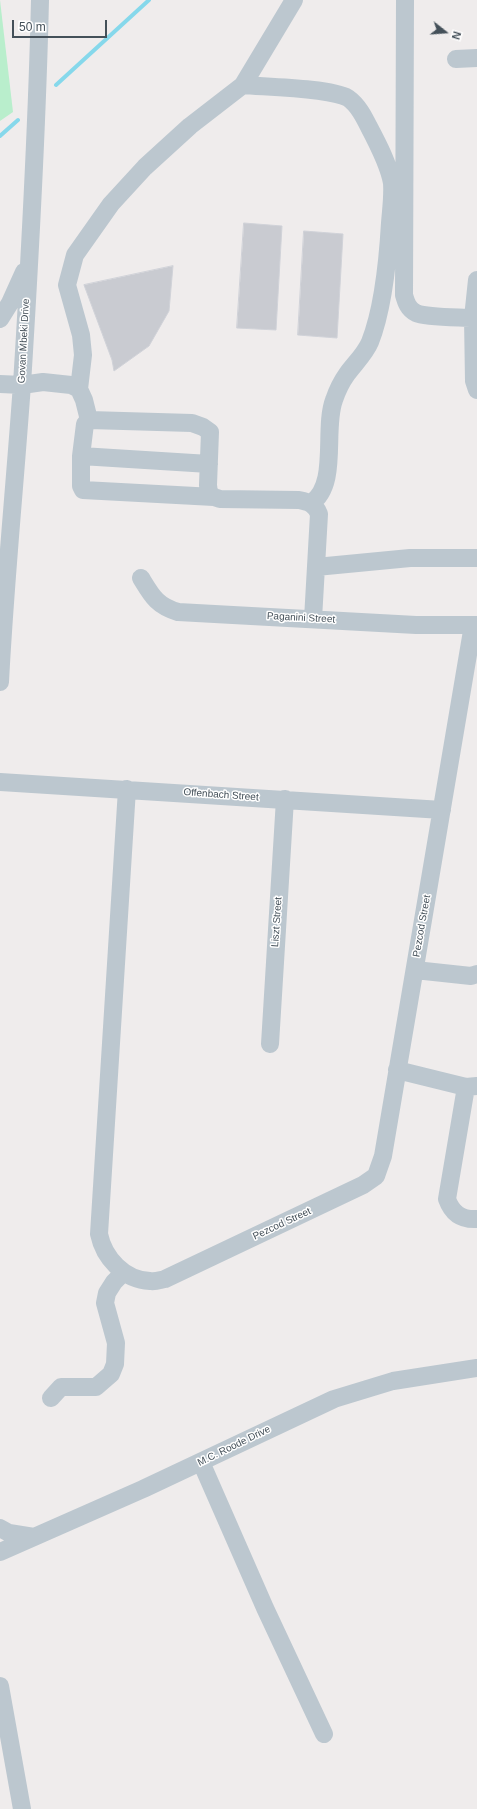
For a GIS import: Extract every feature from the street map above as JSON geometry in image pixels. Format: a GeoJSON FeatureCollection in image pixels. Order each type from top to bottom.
{"type":"FeatureCollection","features":[{"type":"Feature","properties":{"kind":"street","name":"Govan Mbeki Drive"},"geometry":{"type":"LineString","coordinates":[[0,682],[6,505],[22,385],[38,81],[40,0]]}},
{"type":"Feature","properties":{"kind":"street"},"geometry":{"type":"LineString","coordinates":[[89,420],[84,400],[79,389],[83,355],[81,335],[67,285],[75,255],[111,204],[145,167],[190,126],[243,86],[294,0]]}},
{"type":"Feature","properties":{"kind":"street"},"geometry":{"type":"LineString","coordinates":[[405,0],[404,295],[407,306],[416,313],[429,316],[473,318]]}},
{"type":"Feature","properties":{"kind":"street"},"geometry":{"type":"LineString","coordinates":[[456,59],[477,58]]}},
{"type":"Feature","properties":{"kind":"street"},"geometry":{"type":"LineString","coordinates":[[243,86],[330,92],[348,98],[360,111],[371,132],[392,184],[388,256],[379,306],[370,341],[363,356],[346,375],[333,401],[330,414],[329,454],[324,485],[317,499],[311,503]]}},
{"type":"Feature","properties":{"kind":"street"},"geometry":{"type":"LineString","coordinates":[[0,319],[15,291],[28,260]]}},
{"type":"Feature","properties":{"kind":"street"},"geometry":{"type":"LineString","coordinates":[[477,280],[473,318],[474,381],[477,390]]}},
{"type":"Feature","properties":{"kind":"street"},"geometry":{"type":"LineString","coordinates":[[0,384],[22,385],[43,382],[71,385],[79,389]]}},
{"type":"Feature","properties":{"kind":"street"},"geometry":{"type":"LineString","coordinates":[[214,497],[209,493],[208,485],[210,432],[203,427],[192,423],[89,420],[85,424],[81,456],[81,486],[83,490],[229,499],[299,500],[311,503],[316,507],[319,514],[313,618]]}},
{"type":"Feature","properties":{"kind":"street"},"geometry":{"type":"LineString","coordinates":[[81,456],[209,464]]}},
{"type":"Feature","properties":{"kind":"street"},"geometry":{"type":"LineString","coordinates":[[316,567],[410,558],[477,558]]}},
{"type":"Feature","properties":{"kind":"street","name":"Paganini Street"},"geometry":{"type":"LineString","coordinates":[[141,578],[154,599],[166,608],[178,612],[313,618],[416,625],[475,625]]}},
{"type":"Feature","properties":{"kind":"street","name":"Pezcod Street"},"geometry":{"type":"LineString","coordinates":[[127,789],[99,1234],[101,1244],[106,1254],[124,1272],[133,1277],[152,1282],[165,1279],[372,1180],[376,1176],[383,1156],[475,625]]}},
{"type":"Feature","properties":{"kind":"street","name":"Offenbach Street"},"geometry":{"type":"LineString","coordinates":[[0,782],[442,810]]}},
{"type":"Feature","properties":{"kind":"street","name":"Liszt Street"},"geometry":{"type":"LineString","coordinates":[[270,1044],[284,799]]}},
{"type":"Feature","properties":{"kind":"street"},"geometry":{"type":"LineString","coordinates":[[415,970],[471,976],[477,974]]}},
{"type":"Feature","properties":{"kind":"street"},"geometry":{"type":"LineString","coordinates":[[397,1070],[472,1087],[447,1199],[450,1208],[455,1213],[464,1217],[477,1219]]}},
{"type":"Feature","properties":{"kind":"street"},"geometry":{"type":"LineString","coordinates":[[51,1398],[61,1387],[96,1387],[111,1374],[115,1364],[116,1343],[104,1303],[107,1293],[114,1282],[124,1272]]}},
{"type":"Feature","properties":{"kind":"street","name":"M.C. Roode Drive"},"geometry":{"type":"LineString","coordinates":[[0,1552],[201,1462],[301,1414],[365,1389],[393,1381],[477,1368]]}},
{"type":"Feature","properties":{"kind":"street"},"geometry":{"type":"LineString","coordinates":[[201,1462],[265,1608],[324,1734]]}},
{"type":"Feature","properties":{"kind":"street"},"geometry":{"type":"LineString","coordinates":[[0,1528],[9,1533],[34,1537]]}},
{"type":"Feature","properties":{"kind":"street"},"geometry":{"type":"LineString","coordinates":[[0,1686],[22,1809]]}},
{"type":"Feature","properties":{"kind":"green space"},"geometry":{"type":"Polygon","coordinates":[[[0,0],[13,112],[0,121],[0,0]]]}},
{"type":"Feature","properties":{"kind":"building"},"geometry":{"type":"Polygon","coordinates":[[[244,223],[282,226],[276,330],[237,328],[244,223]]]}},
{"type":"Feature","properties":{"kind":"building"},"geometry":{"type":"Polygon","coordinates":[[[304,231],[343,234],[337,338],[298,335],[304,231]]]}},
{"type":"Feature","properties":{"kind":"building"},"geometry":{"type":"Polygon","coordinates":[[[173,266],[169,311],[149,346],[114,371],[112,360],[84,285],[173,266]]]}},
{"type":"Feature","properties":{"kind":"waterway"},"geometry":{"type":"LineString","coordinates":[[56,85],[149,0]]}},
{"type":"Feature","properties":{"kind":"waterway"},"geometry":{"type":"LineString","coordinates":[[0,136],[18,120]]}}]}
